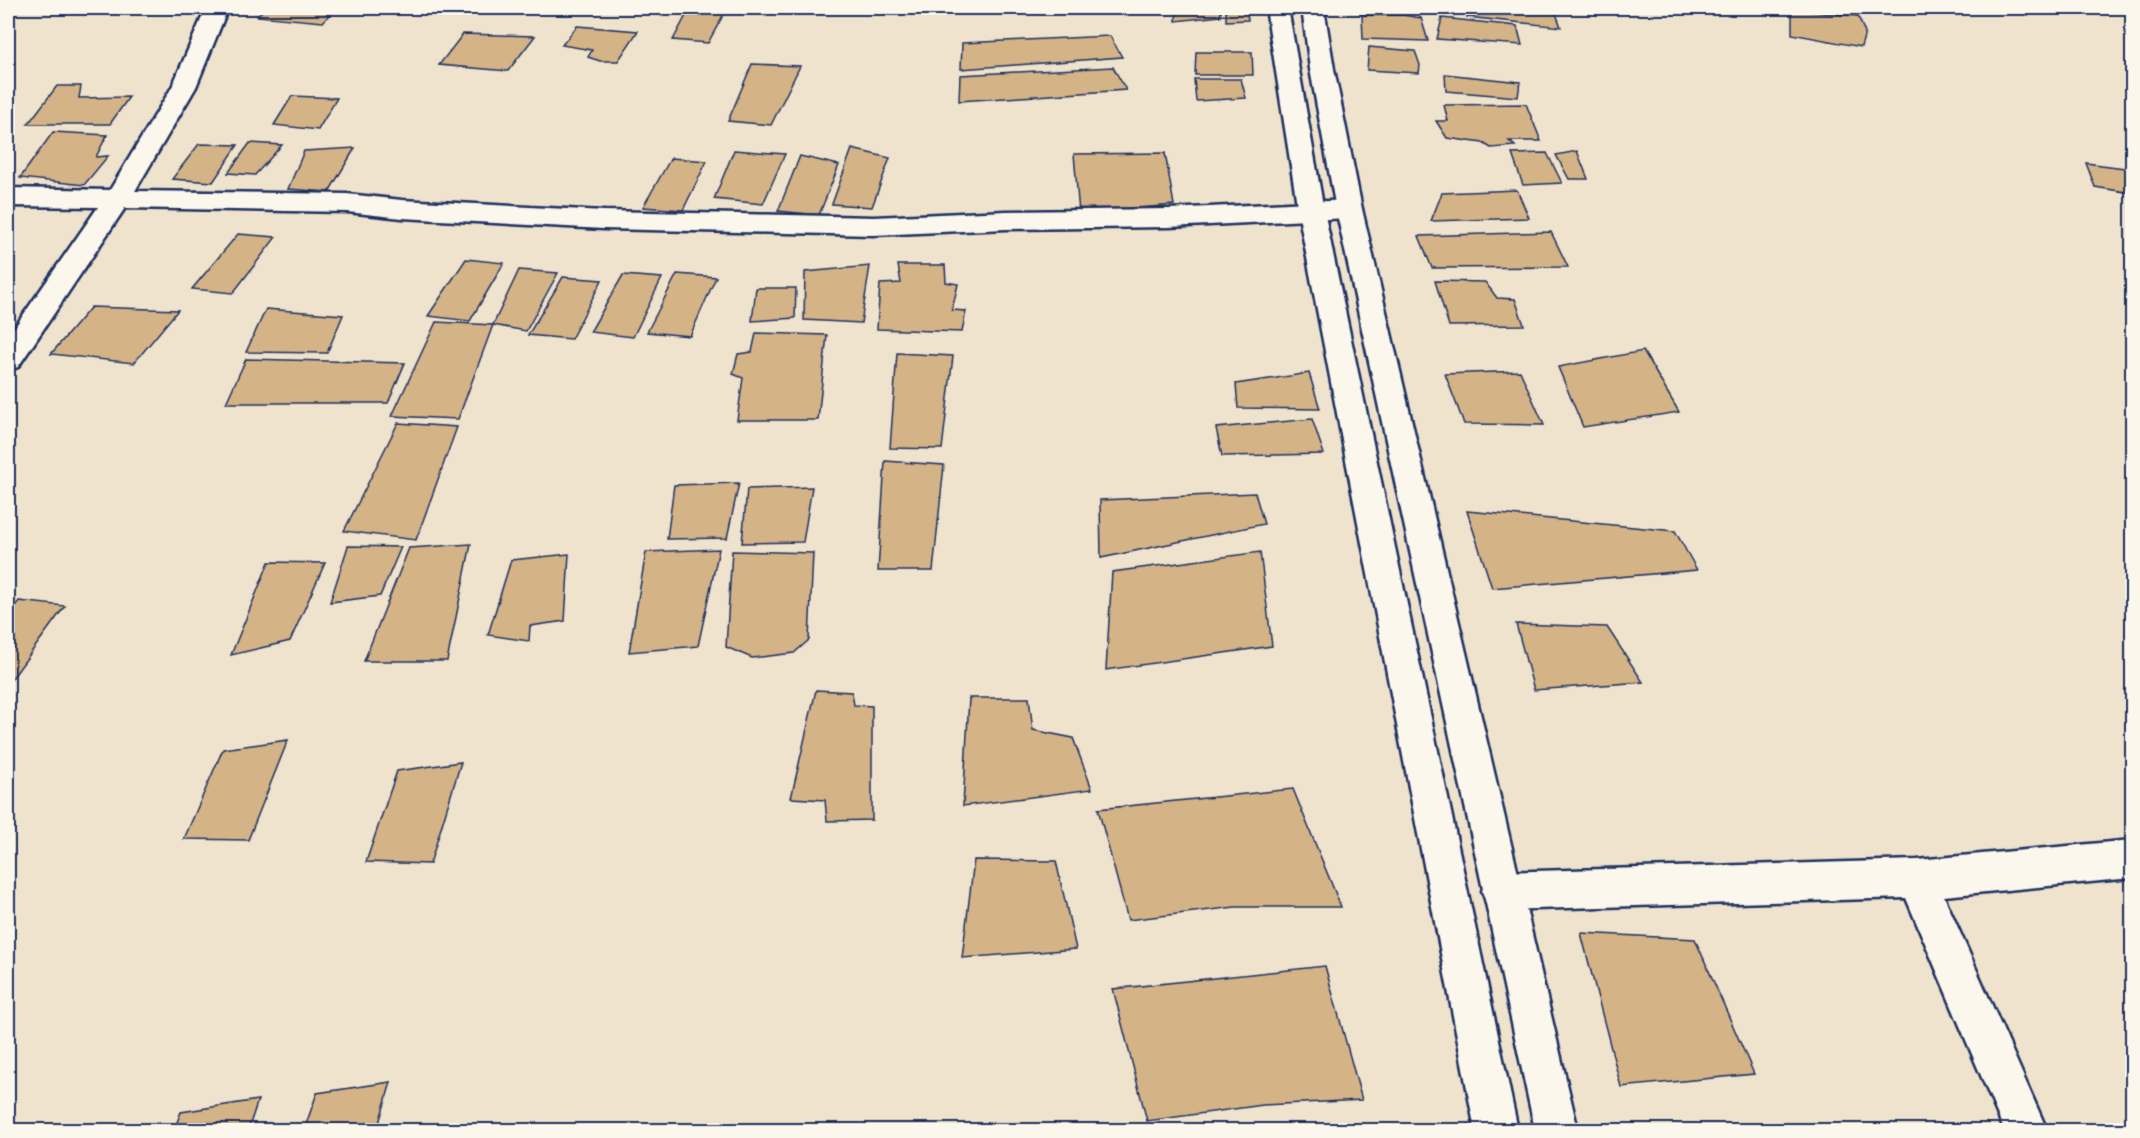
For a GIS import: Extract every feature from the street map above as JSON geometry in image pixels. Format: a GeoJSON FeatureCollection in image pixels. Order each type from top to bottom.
{"type":"FeatureCollection","features":[{"type":"Feature","properties":{"kind":"main road"},"geometry":{"type":"LineString","coordinates":[[8,359],[118,198],[184,87],[217,8]]}},
{"type":"Feature","properties":{"kind":"main road"},"geometry":{"type":"LineString","coordinates":[[1277,8],[1311,211],[1497,1131]]}},
{"type":"Feature","properties":{"kind":"main road"},"geometry":{"type":"LineString","coordinates":[[1313,8],[1322,69],[1349,209],[1501,891],[1557,1131]]}},
{"type":"Feature","properties":{"kind":"main road"},"geometry":{"type":"LineString","coordinates":[[8,196],[347,203],[402,209],[604,219],[874,226],[1006,220],[1169,218],[1349,209]]}},
{"type":"Feature","properties":{"kind":"main road"},"geometry":{"type":"LineString","coordinates":[[1501,891],[1917,879],[2133,859]]}},
{"type":"Feature","properties":{"kind":"main road"},"geometry":{"type":"LineString","coordinates":[[1917,879],[2026,1131]]}},
{"type":"Feature","properties":{"kind":"building"},"geometry":{"type":"Polygon","coordinates":[[[265,8],[336,8],[323,22],[257,16],[265,8]]]}},
{"type":"Feature","properties":{"kind":"building"},"geometry":{"type":"Polygon","coordinates":[[[690,8],[727,8],[708,43],[673,40],[690,8]]]}},
{"type":"Feature","properties":{"kind":"building"},"geometry":{"type":"Polygon","coordinates":[[[1177,8],[1222,8],[1220,16],[1176,21],[1177,8]]]}},
{"type":"Feature","properties":{"kind":"building"},"geometry":{"type":"Polygon","coordinates":[[[1226,8],[1246,8],[1248,20],[1226,21],[1226,8]]]}},
{"type":"Feature","properties":{"kind":"building"},"geometry":{"type":"Polygon","coordinates":[[[1469,8],[1554,8],[1561,27],[1467,17],[1469,8]]]}},
{"type":"Feature","properties":{"kind":"building"},"geometry":{"type":"Polygon","coordinates":[[[1792,10],[1858,16],[1865,33],[1861,47],[1792,34],[1792,10]]]}},
{"type":"Feature","properties":{"kind":"building"},"geometry":{"type":"Polygon","coordinates":[[[1362,15],[1403,15],[1421,18],[1428,41],[1363,39],[1362,15]]]}},
{"type":"Feature","properties":{"kind":"building"},"geometry":{"type":"Polygon","coordinates":[[[1442,18],[1517,26],[1522,45],[1437,39],[1442,18]]]}},
{"type":"Feature","properties":{"kind":"building"},"geometry":{"type":"Polygon","coordinates":[[[577,26],[638,31],[618,61],[600,61],[588,57],[592,50],[562,45],[577,26]]]}},
{"type":"Feature","properties":{"kind":"building"},"geometry":{"type":"Polygon","coordinates":[[[463,34],[535,36],[508,71],[439,65],[463,34]]]}},
{"type":"Feature","properties":{"kind":"building"},"geometry":{"type":"Polygon","coordinates":[[[1110,36],[1122,57],[961,69],[962,43],[1110,36]]]}},
{"type":"Feature","properties":{"kind":"building"},"geometry":{"type":"Polygon","coordinates":[[[1369,47],[1415,51],[1420,65],[1419,73],[1367,70],[1369,47]]]}},
{"type":"Feature","properties":{"kind":"building"},"geometry":{"type":"Polygon","coordinates":[[[1196,52],[1252,52],[1253,75],[1195,75],[1196,52]]]}},
{"type":"Feature","properties":{"kind":"building"},"geometry":{"type":"Polygon","coordinates":[[[752,64],[800,66],[771,125],[728,121],[752,64]]]}},
{"type":"Feature","properties":{"kind":"building"},"geometry":{"type":"Polygon","coordinates":[[[1113,67],[1126,90],[959,101],[960,75],[1113,67]]]}},
{"type":"Feature","properties":{"kind":"building"},"geometry":{"type":"Polygon","coordinates":[[[1445,74],[1520,82],[1518,97],[1446,91],[1445,74]]]}},
{"type":"Feature","properties":{"kind":"building"},"geometry":{"type":"Polygon","coordinates":[[[1194,79],[1241,79],[1246,98],[1196,101],[1194,79]]]}},
{"type":"Feature","properties":{"kind":"building"},"geometry":{"type":"Polygon","coordinates":[[[57,86],[81,86],[79,98],[129,97],[110,124],[28,124],[57,86]]]}},
{"type":"Feature","properties":{"kind":"building"},"geometry":{"type":"Polygon","coordinates":[[[292,96],[337,98],[318,130],[274,125],[292,96]]]}},
{"type":"Feature","properties":{"kind":"building"},"geometry":{"type":"Polygon","coordinates":[[[1526,104],[1541,141],[1509,141],[1515,146],[1491,148],[1483,143],[1447,138],[1436,121],[1448,121],[1444,105],[1526,104]]]}},
{"type":"Feature","properties":{"kind":"building"},"geometry":{"type":"Polygon","coordinates":[[[53,132],[107,135],[96,157],[108,156],[84,185],[20,178],[53,132]]]}},
{"type":"Feature","properties":{"kind":"building"},"geometry":{"type":"Polygon","coordinates":[[[250,143],[282,145],[255,175],[228,173],[250,143]]]}},
{"type":"Feature","properties":{"kind":"building"},"geometry":{"type":"Polygon","coordinates":[[[199,144],[238,145],[213,182],[172,179],[199,144]]]}},
{"type":"Feature","properties":{"kind":"building"},"geometry":{"type":"Polygon","coordinates":[[[355,148],[329,192],[288,189],[304,151],[355,148]]]}},
{"type":"Feature","properties":{"kind":"building"},"geometry":{"type":"Polygon","coordinates":[[[852,149],[890,158],[872,207],[832,204],[852,149]]]}},
{"type":"Feature","properties":{"kind":"building"},"geometry":{"type":"Polygon","coordinates":[[[734,150],[785,154],[763,204],[714,199],[734,150]]]}},
{"type":"Feature","properties":{"kind":"building"},"geometry":{"type":"Polygon","coordinates":[[[1577,151],[1588,179],[1569,179],[1556,155],[1577,151]]]}},
{"type":"Feature","properties":{"kind":"building"},"geometry":{"type":"Polygon","coordinates":[[[1165,153],[1174,205],[1079,213],[1074,154],[1165,153]]]}},
{"type":"Feature","properties":{"kind":"building"},"geometry":{"type":"Polygon","coordinates":[[[1547,153],[1562,183],[1523,185],[1512,154],[1547,153]]]}},
{"type":"Feature","properties":{"kind":"building"},"geometry":{"type":"Polygon","coordinates":[[[800,156],[839,165],[819,215],[778,211],[800,156]]]}},
{"type":"Feature","properties":{"kind":"building"},"geometry":{"type":"Polygon","coordinates":[[[671,158],[707,161],[683,210],[643,207],[671,158]]]}},
{"type":"Feature","properties":{"kind":"building"},"geometry":{"type":"Polygon","coordinates":[[[2086,163],[2132,169],[2132,193],[2095,187],[2086,163]]]}},
{"type":"Feature","properties":{"kind":"building"},"geometry":{"type":"Polygon","coordinates":[[[1517,190],[1529,218],[1431,221],[1442,193],[1517,190]]]}},
{"type":"Feature","properties":{"kind":"building"},"geometry":{"type":"Polygon","coordinates":[[[1551,232],[1568,267],[1432,268],[1419,236],[1551,232]]]}},
{"type":"Feature","properties":{"kind":"building"},"geometry":{"type":"Polygon","coordinates":[[[238,234],[276,237],[233,293],[192,289],[238,234]]]}},
{"type":"Feature","properties":{"kind":"building"},"geometry":{"type":"Polygon","coordinates":[[[466,259],[504,263],[470,321],[428,316],[466,259]]]}},
{"type":"Feature","properties":{"kind":"building"},"geometry":{"type":"Polygon","coordinates":[[[898,265],[945,265],[946,282],[958,284],[952,310],[966,311],[962,332],[877,329],[880,284],[901,283],[898,265]]]}},
{"type":"Feature","properties":{"kind":"building"},"geometry":{"type":"Polygon","coordinates":[[[870,266],[861,323],[804,320],[805,272],[870,266]]]}},
{"type":"Feature","properties":{"kind":"building"},"geometry":{"type":"Polygon","coordinates":[[[519,270],[558,273],[526,331],[493,325],[519,270]]]}},
{"type":"Feature","properties":{"kind":"building"},"geometry":{"type":"Polygon","coordinates":[[[677,274],[716,277],[690,336],[647,332],[677,274]]]}},
{"type":"Feature","properties":{"kind":"building"},"geometry":{"type":"Polygon","coordinates":[[[623,275],[662,278],[633,337],[590,332],[623,275]]]}},
{"type":"Feature","properties":{"kind":"building"},"geometry":{"type":"Polygon","coordinates":[[[563,277],[602,280],[571,339],[528,335],[563,277]]]}},
{"type":"Feature","properties":{"kind":"building"},"geometry":{"type":"Polygon","coordinates":[[[1435,281],[1485,282],[1497,298],[1515,299],[1524,325],[1449,326],[1435,281]]]}},
{"type":"Feature","properties":{"kind":"building"},"geometry":{"type":"Polygon","coordinates":[[[756,288],[796,288],[795,318],[752,321],[756,288]]]}},
{"type":"Feature","properties":{"kind":"building"},"geometry":{"type":"Polygon","coordinates":[[[91,307],[178,310],[134,363],[51,354],[91,307]]]}},
{"type":"Feature","properties":{"kind":"building"},"geometry":{"type":"Polygon","coordinates":[[[266,309],[343,315],[327,353],[246,352],[266,309]]]}},
{"type":"Feature","properties":{"kind":"building"},"geometry":{"type":"Polygon","coordinates":[[[436,322],[493,325],[458,419],[392,416],[436,322]]]}},
{"type":"Feature","properties":{"kind":"building"},"geometry":{"type":"Polygon","coordinates":[[[756,333],[827,335],[818,420],[737,420],[743,378],[733,374],[738,354],[752,352],[756,333]]]}},
{"type":"Feature","properties":{"kind":"building"},"geometry":{"type":"Polygon","coordinates":[[[1643,351],[1679,412],[1583,427],[1558,367],[1643,351]]]}},
{"type":"Feature","properties":{"kind":"building"},"geometry":{"type":"Polygon","coordinates":[[[897,353],[953,356],[942,449],[890,448],[897,353]]]}},
{"type":"Feature","properties":{"kind":"building"},"geometry":{"type":"Polygon","coordinates":[[[246,359],[405,363],[388,403],[226,403],[246,359]]]}},
{"type":"Feature","properties":{"kind":"building"},"geometry":{"type":"Polygon","coordinates":[[[1520,371],[1544,425],[1464,424],[1445,374],[1520,371]]]}},
{"type":"Feature","properties":{"kind":"building"},"geometry":{"type":"Polygon","coordinates":[[[1309,373],[1320,409],[1238,408],[1236,384],[1309,373]]]}},
{"type":"Feature","properties":{"kind":"building"},"geometry":{"type":"Polygon","coordinates":[[[1312,419],[1324,454],[1222,456],[1216,428],[1312,419]]]}},
{"type":"Feature","properties":{"kind":"building"},"geometry":{"type":"Polygon","coordinates":[[[398,423],[457,427],[416,540],[344,531],[398,423]]]}},
{"type":"Feature","properties":{"kind":"building"},"geometry":{"type":"Polygon","coordinates":[[[885,461],[944,465],[933,571],[878,571],[885,461]]]}},
{"type":"Feature","properties":{"kind":"building"},"geometry":{"type":"Polygon","coordinates":[[[739,483],[727,538],[667,539],[674,485],[739,483]]]}},
{"type":"Feature","properties":{"kind":"building"},"geometry":{"type":"Polygon","coordinates":[[[812,487],[803,542],[742,543],[747,489],[812,487]]]}},
{"type":"Feature","properties":{"kind":"building"},"geometry":{"type":"Polygon","coordinates":[[[1255,493],[1264,524],[1101,558],[1100,500],[1255,493]]]}},
{"type":"Feature","properties":{"kind":"building"},"geometry":{"type":"Polygon","coordinates":[[[1467,511],[1675,531],[1697,570],[1492,588],[1467,511]]]}},
{"type":"Feature","properties":{"kind":"building"},"geometry":{"type":"Polygon","coordinates":[[[471,544],[447,661],[364,661],[409,548],[471,544]]]}},
{"type":"Feature","properties":{"kind":"building"},"geometry":{"type":"Polygon","coordinates":[[[348,546],[401,547],[380,596],[330,602],[348,546]]]}},
{"type":"Feature","properties":{"kind":"building"},"geometry":{"type":"Polygon","coordinates":[[[719,549],[698,646],[629,652],[646,552],[719,549]]]}},
{"type":"Feature","properties":{"kind":"building"},"geometry":{"type":"Polygon","coordinates":[[[732,551],[813,553],[809,640],[794,653],[752,658],[726,647],[732,551]]]}},
{"type":"Feature","properties":{"kind":"building"},"geometry":{"type":"Polygon","coordinates":[[[1260,552],[1272,646],[1106,670],[1112,572],[1260,552]]]}},
{"type":"Feature","properties":{"kind":"building"},"geometry":{"type":"Polygon","coordinates":[[[569,554],[565,621],[530,626],[529,641],[488,635],[511,560],[569,554]]]}},
{"type":"Feature","properties":{"kind":"building"},"geometry":{"type":"Polygon","coordinates":[[[269,562],[325,563],[290,641],[231,655],[269,562]]]}},
{"type":"Feature","properties":{"kind":"building"},"geometry":{"type":"Polygon","coordinates":[[[19,601],[65,606],[8,684],[8,615],[19,601]]]}},
{"type":"Feature","properties":{"kind":"building"},"geometry":{"type":"Polygon","coordinates":[[[1516,624],[1607,627],[1643,682],[1534,690],[1516,624]]]}},
{"type":"Feature","properties":{"kind":"building"},"geometry":{"type":"Polygon","coordinates":[[[816,690],[852,692],[854,705],[872,706],[872,820],[827,821],[825,800],[791,798],[816,690]]]}},
{"type":"Feature","properties":{"kind":"building"},"geometry":{"type":"Polygon","coordinates":[[[969,698],[1029,698],[1033,730],[1073,738],[1092,789],[963,806],[969,698]]]}},
{"type":"Feature","properties":{"kind":"building"},"geometry":{"type":"Polygon","coordinates":[[[288,740],[248,840],[184,839],[223,749],[288,740]]]}},
{"type":"Feature","properties":{"kind":"building"},"geometry":{"type":"Polygon","coordinates":[[[461,762],[430,864],[366,862],[397,771],[461,762]]]}},
{"type":"Feature","properties":{"kind":"building"},"geometry":{"type":"Polygon","coordinates":[[[1293,789],[1341,907],[1235,907],[1128,920],[1098,809],[1293,789]]]}},
{"type":"Feature","properties":{"kind":"building"},"geometry":{"type":"Polygon","coordinates":[[[974,860],[1056,861],[1076,949],[962,958],[974,860]]]}},
{"type":"Feature","properties":{"kind":"building"},"geometry":{"type":"Polygon","coordinates":[[[1581,933],[1695,939],[1754,1074],[1621,1087],[1581,933]]]}},
{"type":"Feature","properties":{"kind":"building"},"geometry":{"type":"Polygon","coordinates":[[[1325,966],[1362,1100],[1263,1105],[1147,1121],[1113,989],[1325,966]]]}},
{"type":"Feature","properties":{"kind":"building"},"geometry":{"type":"Polygon","coordinates":[[[391,1082],[377,1130],[304,1130],[317,1093],[391,1082]]]}},
{"type":"Feature","properties":{"kind":"building"},"geometry":{"type":"Polygon","coordinates":[[[258,1100],[248,1130],[174,1130],[181,1112],[258,1100]]]}}]}
